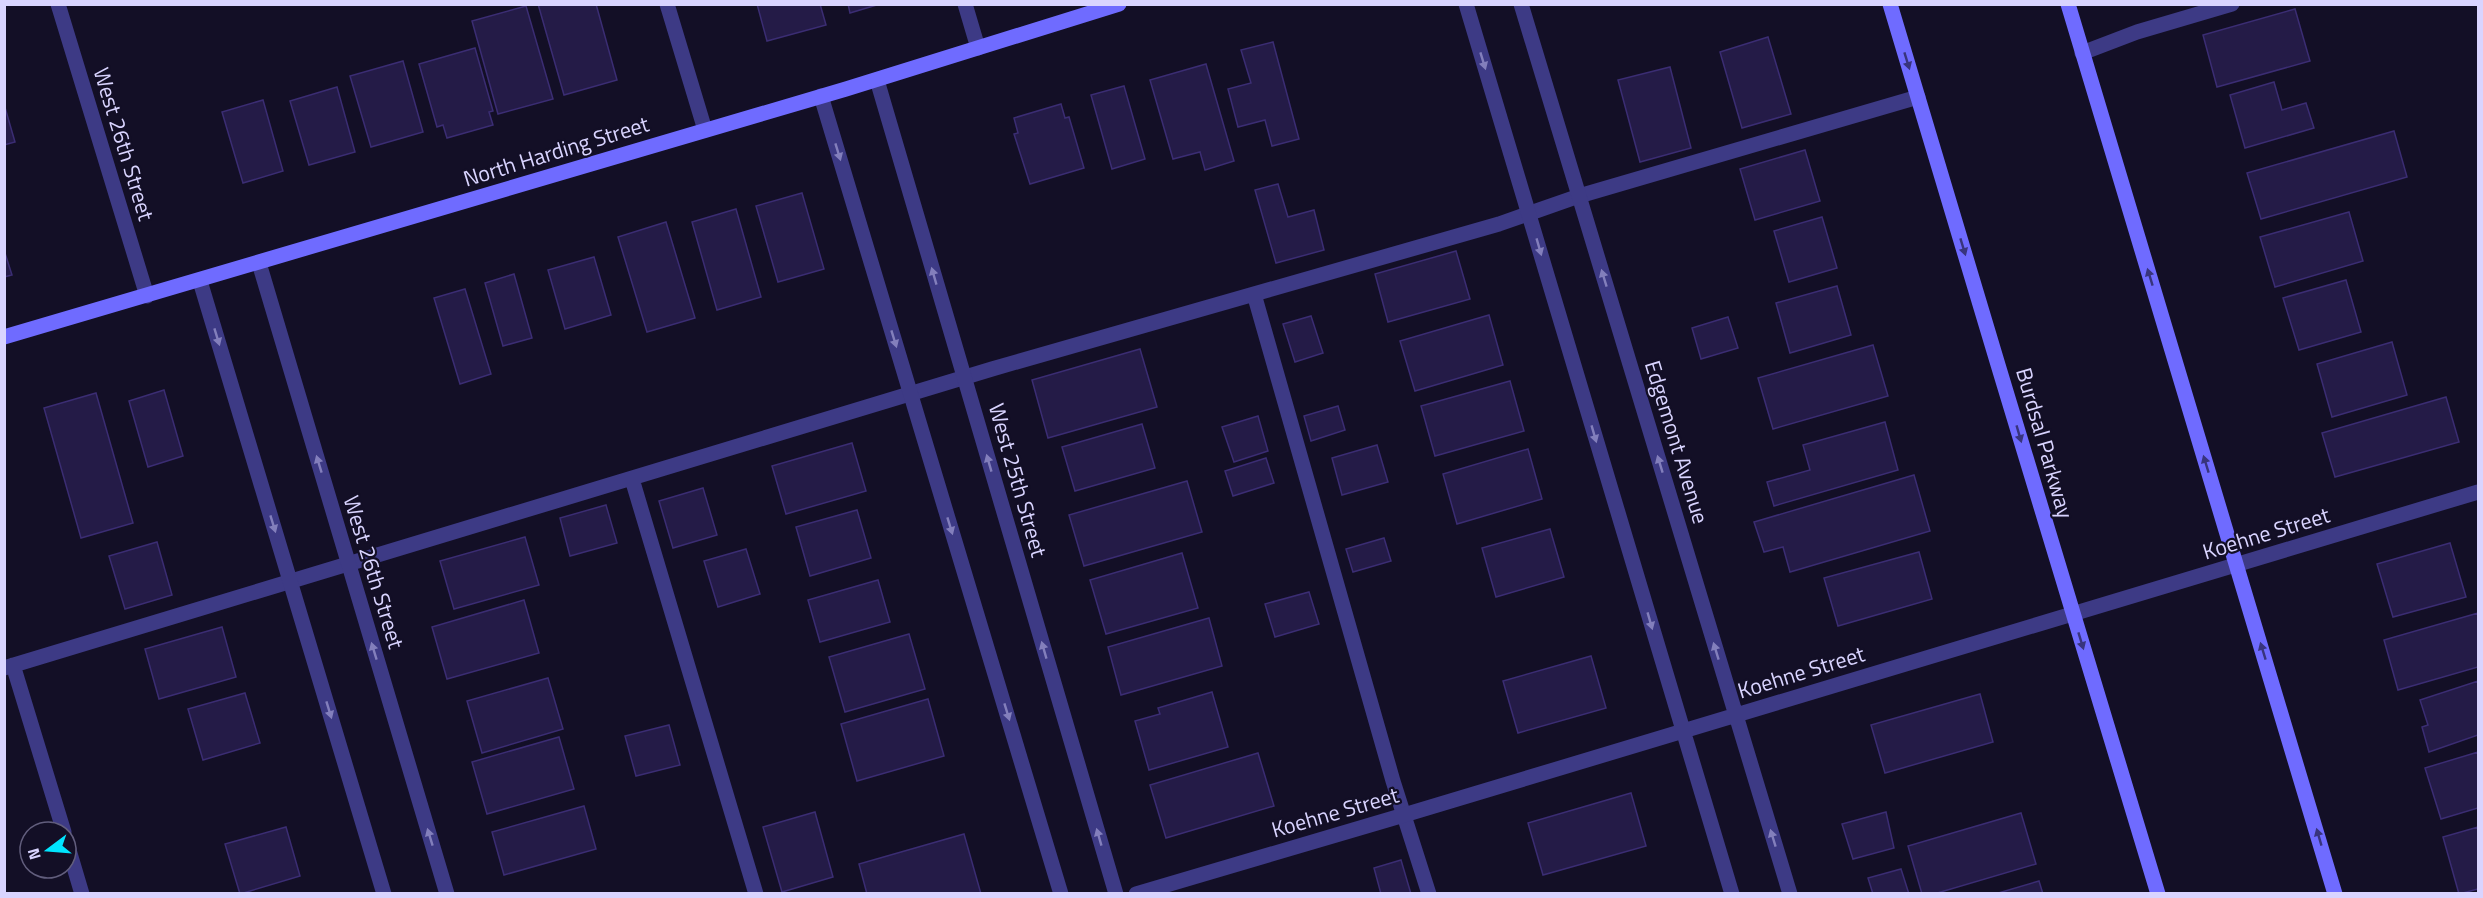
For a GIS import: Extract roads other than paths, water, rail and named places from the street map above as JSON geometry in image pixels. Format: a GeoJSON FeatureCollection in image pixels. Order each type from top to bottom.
{"type":"FeatureCollection","features":[{"type":"Feature","properties":{"kind":"street","name":"West 26th Street"},"geometry":{"type":"LineString","coordinates":[[58,4],[147,296]]}},
{"type":"Feature","properties":{"kind":"street"},"geometry":{"type":"LineString","coordinates":[[667,4],[705,130]]}},
{"type":"Feature","properties":{"kind":"street"},"geometry":{"type":"LineString","coordinates":[[965,4],[978,48]]}},
{"type":"Feature","properties":{"kind":"street","name":"North Harding Street"},"geometry":{"type":"LineString","coordinates":[[4,337],[877,80],[1119,4]]}},
{"type":"Feature","properties":{"kind":"street"},"geometry":{"type":"LineString","coordinates":[[1466,4],[1732,894]]}},
{"type":"Feature","properties":{"kind":"street","name":"Edgemont Avenue"},"geometry":{"type":"LineString","coordinates":[[1521,4],[1790,894]]}},
{"type":"Feature","properties":{"kind":"street","name":"Burdsal Parkway"},"geometry":{"type":"LineString","coordinates":[[1890,4],[2158,894]]}},
{"type":"Feature","properties":{"kind":"street"},"geometry":{"type":"LineString","coordinates":[[2068,4],[2335,894]]}},
{"type":"Feature","properties":{"kind":"street"},"geometry":{"type":"LineString","coordinates":[[2082,53],[2137,32],[2232,4]]}},
{"type":"Feature","properties":{"kind":"street","name":"West 25th Street"},"geometry":{"type":"LineString","coordinates":[[877,80],[1116,894]]}},
{"type":"Feature","properties":{"kind":"street"},"geometry":{"type":"LineString","coordinates":[[821,96],[1061,894]]}},
{"type":"Feature","properties":{"kind":"street"},"geometry":{"type":"LineString","coordinates":[[60,820],[9,667],[964,378],[1499,224],[1579,196],[1918,97]]}},
{"type":"Feature","properties":{"kind":"street","name":"West 26th Street"},"geometry":{"type":"LineString","coordinates":[[259,263],[447,894]]}},
{"type":"Feature","properties":{"kind":"street"},"geometry":{"type":"LineString","coordinates":[[200,281],[384,894]]}},
{"type":"Feature","properties":{"kind":"street"},"geometry":{"type":"LineString","coordinates":[[1254,294],[1404,815],[1429,894]]}},
{"type":"Feature","properties":{"kind":"street"},"geometry":{"type":"LineString","coordinates":[[632,479],[756,894]]}},
{"type":"Feature","properties":{"kind":"street","name":"Koehne Street"},"geometry":{"type":"LineString","coordinates":[[1136,894],[2478,492]]}}]}
